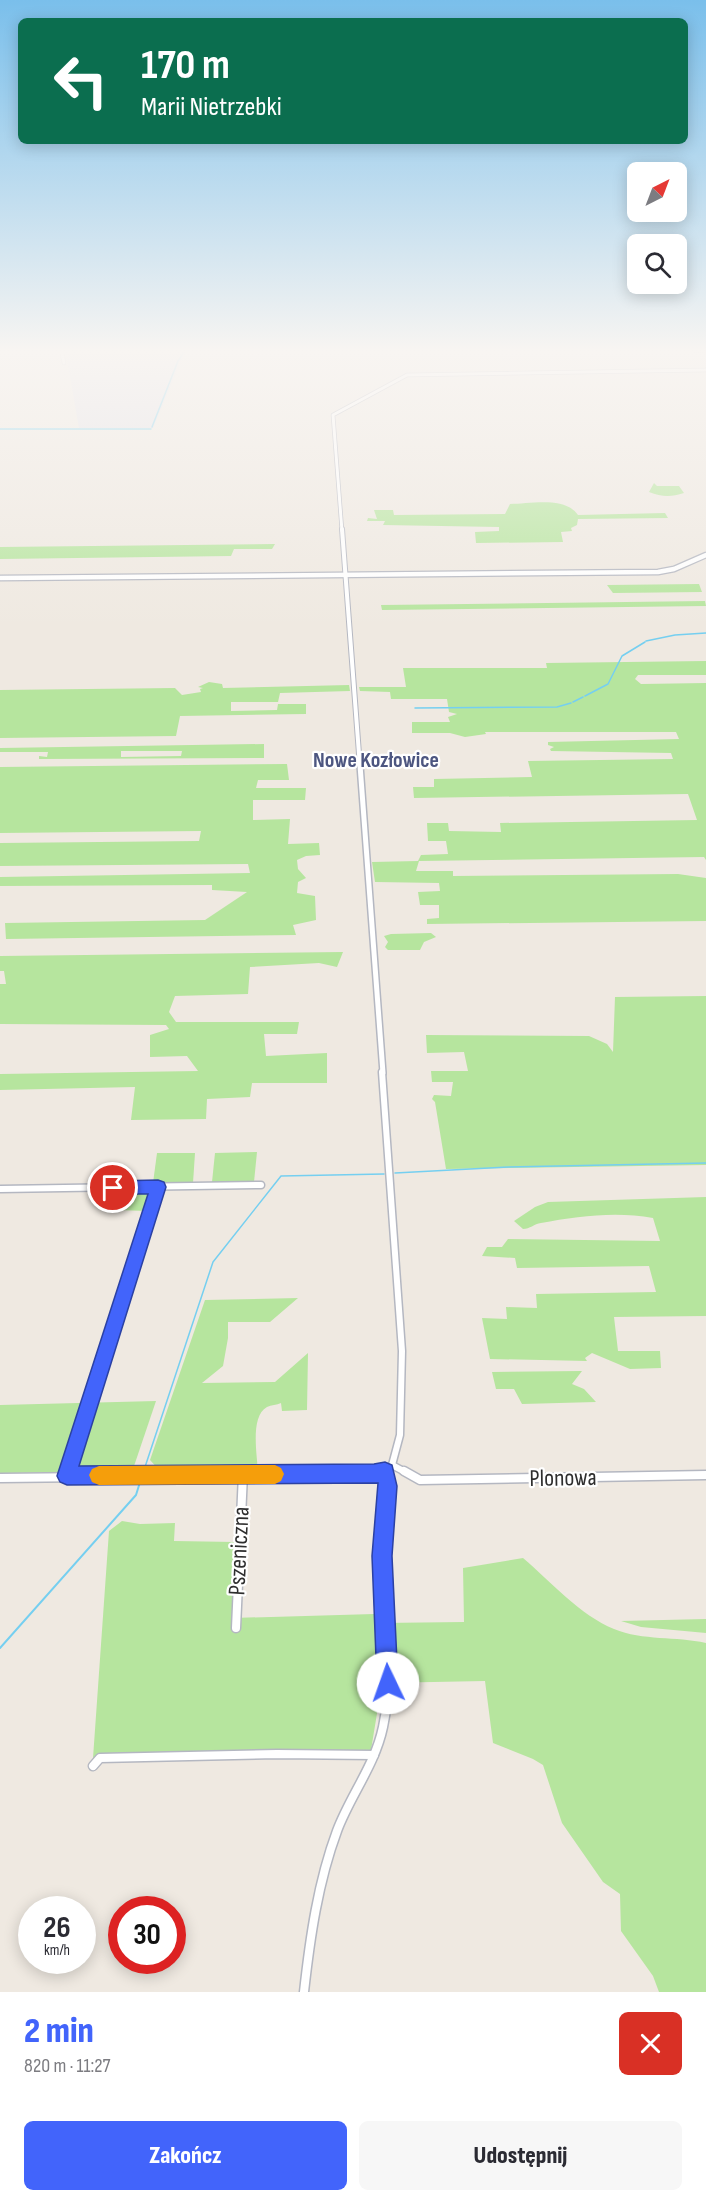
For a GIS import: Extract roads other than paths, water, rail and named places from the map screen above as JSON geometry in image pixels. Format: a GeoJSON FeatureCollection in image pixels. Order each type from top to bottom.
{"type":"FeatureCollection","features":[{"type":"Feature","properties":{"kind":"street"},"geometry":{"type":"LineString","coordinates":[[304,1992],[318,1910],[337,1831],[374,1755],[383,1727],[388,1683],[382,1556],[388,1469],[400,1435],[402,1352],[335,442]]}},
{"type":"Feature","properties":{"kind":"street"},"geometry":{"type":"LineString","coordinates":[[0,578],[658,572],[675,569],[706,555]]}},
{"type":"Feature","properties":{"kind":"street"},"geometry":{"type":"LineString","coordinates":[[0,1189],[261,1185]]}},
{"type":"Feature","properties":{"kind":"street"},"geometry":{"type":"LineString","coordinates":[[67,1476],[158,1187]]}},
{"type":"Feature","properties":{"kind":"street"},"geometry":{"type":"LineString","coordinates":[[0,1478],[374,1474],[388,1469]]}},
{"type":"Feature","properties":{"kind":"street","name":"Plonowa"},"geometry":{"type":"LineString","coordinates":[[388,1469],[420,1480],[706,1475]]}},
{"type":"Feature","properties":{"kind":"street","name":"Pszeniczna"},"geometry":{"type":"LineString","coordinates":[[236,1628],[243,1474]]}},
{"type":"Feature","properties":{"kind":"street"},"geometry":{"type":"LineString","coordinates":[[93,1766],[100,1758],[277,1754],[374,1755]]}},
{"type":"Feature","properties":{"kind":"waterway"},"geometry":{"type":"LineString","coordinates":[[646,641],[675,635],[706,633]]}},
{"type":"Feature","properties":{"kind":"waterway"},"geometry":{"type":"LineString","coordinates":[[585,696],[608,684],[622,656],[645,642]]}},
{"type":"Feature","properties":{"kind":"waterway"},"geometry":{"type":"LineString","coordinates":[[573,702],[583,697]]}},
{"type":"Feature","properties":{"kind":"waterway"},"geometry":{"type":"LineString","coordinates":[[415,708],[557,707],[571,703]]}},
{"type":"Feature","properties":{"kind":"waterway"},"geometry":{"type":"LineString","coordinates":[[395,1173],[508,1167],[706,1163]]}},
{"type":"Feature","properties":{"kind":"waterway"},"geometry":{"type":"LineString","coordinates":[[144,1470],[213,1262],[281,1176],[384,1174]]}},
{"type":"Feature","properties":{"kind":"waterway"},"geometry":{"type":"LineString","coordinates":[[0,1648],[136,1495],[141,1479]]}},
{"type":"Feature","properties":{"kind":"district","name":"Nowe Kozłowice"},"geometry":{"type":"Point","coordinates":[376,760]}}]}
